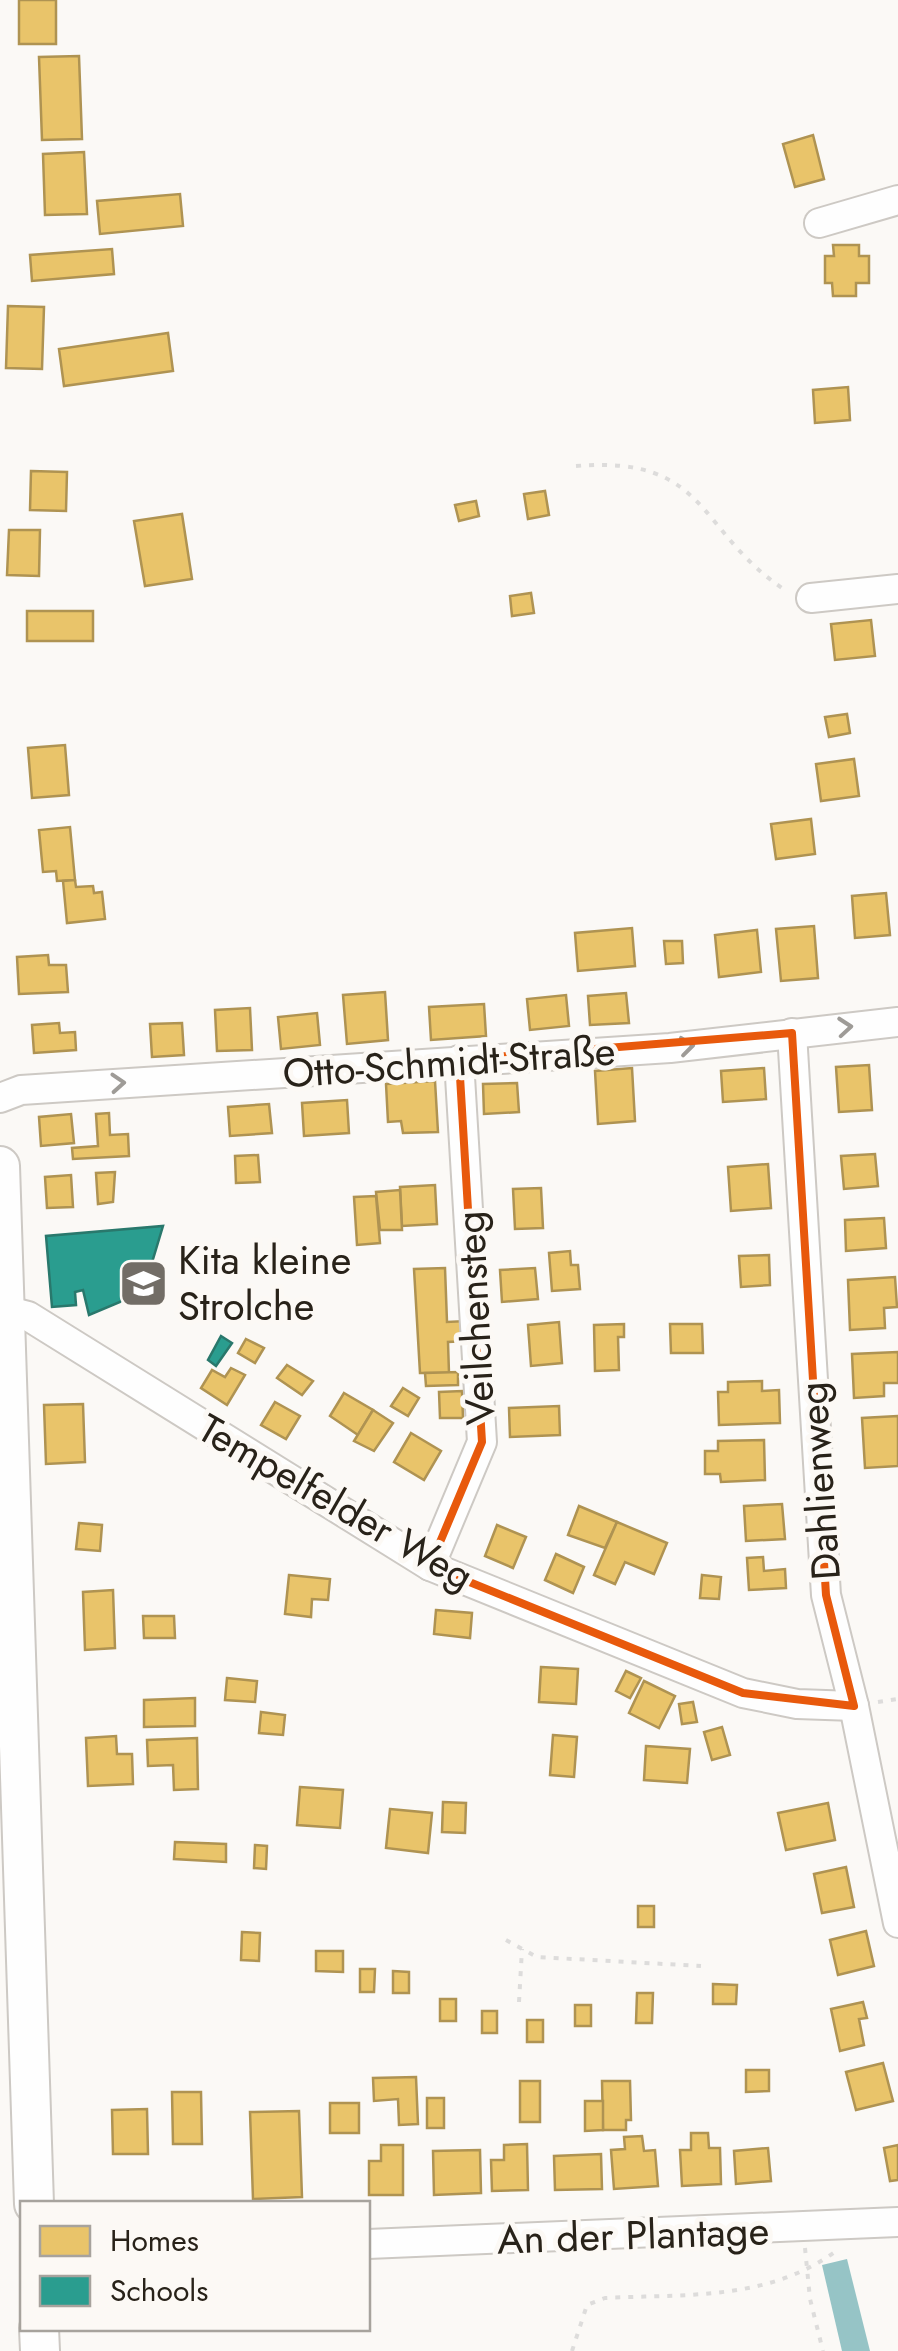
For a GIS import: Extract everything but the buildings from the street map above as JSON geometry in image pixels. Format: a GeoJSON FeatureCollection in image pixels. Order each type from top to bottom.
{"type":"FeatureCollection","features":[{"type":"Feature","properties":{"kind":"main road"},"geometry":{"type":"LineString","coordinates":[[0,1166],[34,2201]]}},
{"type":"Feature","properties":{"kind":"street"},"geometry":{"type":"LineString","coordinates":[[820,223],[898,200]]}},
{"type":"Feature","properties":{"kind":"street"},"geometry":{"type":"LineString","coordinates":[[812,598],[898,589]]}},
{"type":"Feature","properties":{"kind":"street","name":"Otto-Schmidt-Straße"},"geometry":{"type":"LineString","coordinates":[[0,1098],[21,1090],[670,1048],[898,1022]]}},
{"type":"Feature","properties":{"kind":"street","name":"Dahlienweg"},"geometry":{"type":"LineString","coordinates":[[792,1033],[826,1595],[854,1706],[898,1923]]}},
{"type":"Feature","properties":{"kind":"street","name":"Veilchensteg"},"geometry":{"type":"LineString","coordinates":[[430,1566],[482,1442],[459,1060]]}},
{"type":"Feature","properties":{"kind":"street","name":"Tempelfelder Weg"},"geometry":{"type":"LineString","coordinates":[[5,1310],[28,1316],[430,1566],[744,1693],[797,1704],[854,1706]]}},
{"type":"Feature","properties":{"kind":"street","name":"An der Plantage"},"geometry":{"type":"LineString","coordinates":[[370,2244],[898,2222]]}},
{"type":"Feature","properties":{"kind":"path"},"geometry":{"type":"LineString","coordinates":[[576,466],[614,463],[656,470],[687,490],[765,578],[790,594],[812,598]]}},
{"type":"Feature","properties":{"kind":"path"},"geometry":{"type":"LineString","coordinates":[[506,1940],[537,1958],[701,1966]]}},
{"type":"Feature","properties":{"kind":"path"},"geometry":{"type":"LineString","coordinates":[[519,2002],[522,1949]]}},
{"type":"Feature","properties":{"kind":"path"},"geometry":{"type":"LineString","coordinates":[[803,2228],[824,2351]]}},
{"type":"Feature","properties":{"kind":"path"},"geometry":{"type":"LineString","coordinates":[[572,2351],[587,2306],[605,2298],[743,2291],[780,2284],[808,2272],[848,2242]]}},
{"type":"Feature","properties":{"kind":"highlighted area"},"geometry":{"type":"Polygon","coordinates":[[[792,1033],[826,1595],[854,1706],[743,1693],[430,1566],[482,1442],[459,1060],[792,1033]]]}},
{"type":"Feature","properties":{"kind":"water"},"geometry":{"type":"Polygon","coordinates":[[[847,2259],[870,2351],[842,2351],[822,2265],[847,2259]]]}},
{"type":"Feature","properties":{"kind":"place","name":"Kita kleine Strolche"},"geometry":{"type":"Point","coordinates":[143,1283]}}]}
